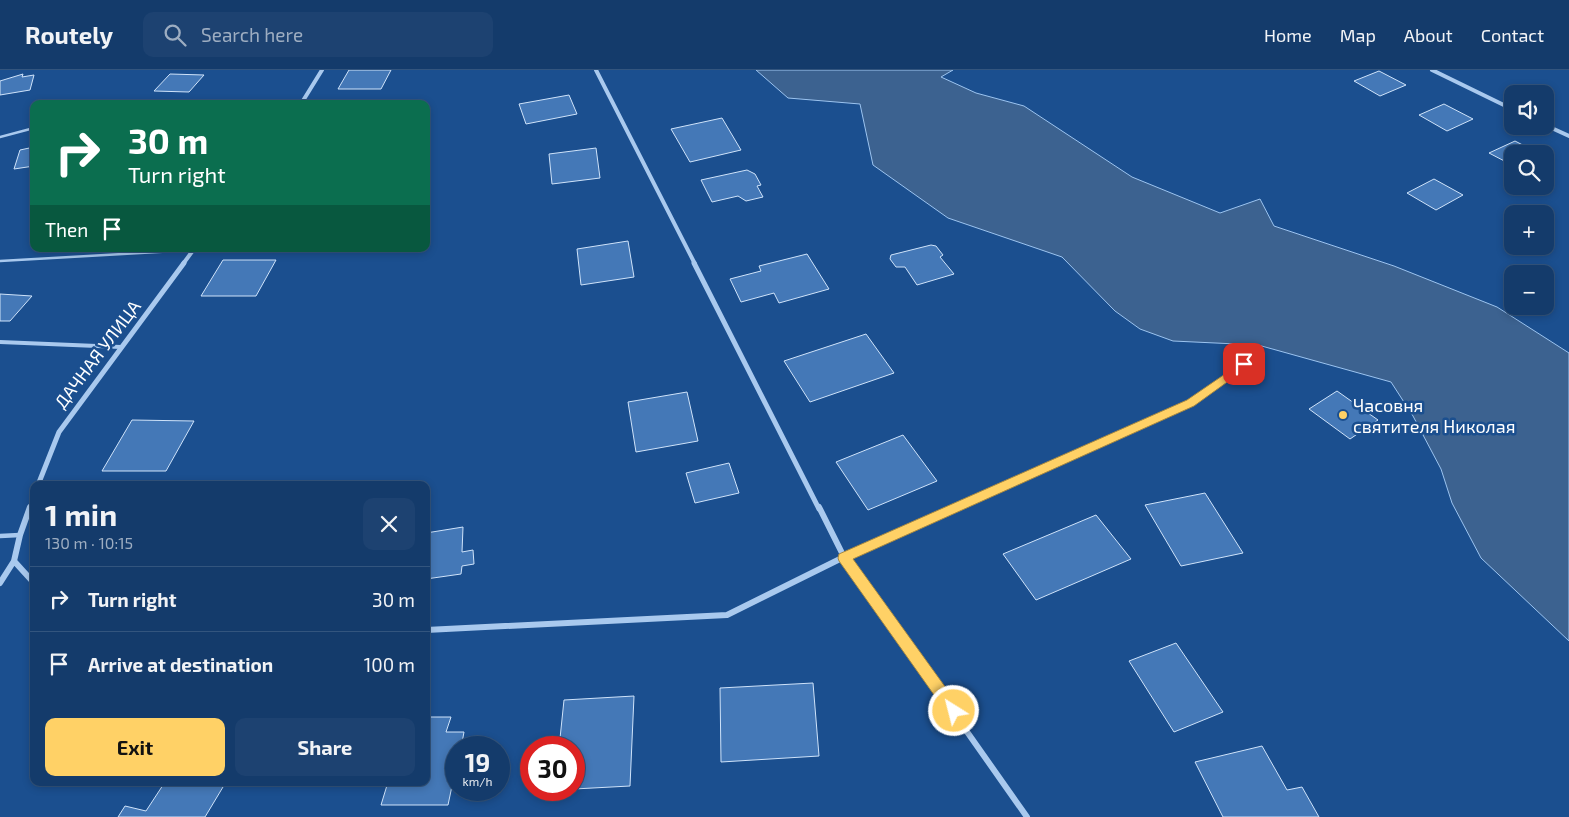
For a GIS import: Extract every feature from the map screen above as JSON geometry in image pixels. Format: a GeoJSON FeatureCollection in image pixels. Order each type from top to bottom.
{"type":"FeatureCollection","features":[{"type":"Feature","properties":{"kind":"street"},"geometry":{"type":"LineString","coordinates":[[303,100],[322,70]]}},
{"type":"Feature","properties":{"kind":"street"},"geometry":{"type":"LineString","coordinates":[[596,70],[844,558],[1027,817]]}},
{"type":"Feature","properties":{"kind":"street"},"geometry":{"type":"LineString","coordinates":[[1432,70],[1504,105]]}},
{"type":"Feature","properties":{"kind":"street"},"geometry":{"type":"LineString","coordinates":[[1554,129],[1569,136]]}},
{"type":"Feature","properties":{"kind":"street","name":"ДАЧНАЯ УЛИЦА"},"geometry":{"type":"LineString","coordinates":[[40,481],[59,432],[192,252]]}},
{"type":"Feature","properties":{"kind":"street"},"geometry":{"type":"LineString","coordinates":[[0,583],[14,561],[20,535],[30,508]]}},
{"type":"Feature","properties":{"kind":"street"},"geometry":{"type":"LineString","coordinates":[[430,630],[726,615],[844,558]]}},
{"type":"Feature","properties":{"kind":"street"},"geometry":{"type":"LineString","coordinates":[[14,561],[30,579]]}},
{"type":"Feature","properties":{"kind":"lane"},"geometry":{"type":"LineString","coordinates":[[0,137],[30,129]]}},
{"type":"Feature","properties":{"kind":"lane"},"geometry":{"type":"LineString","coordinates":[[0,261],[146,252]]}},
{"type":"Feature","properties":{"kind":"lane"},"geometry":{"type":"LineString","coordinates":[[0,342],[121,347]]}},
{"type":"Feature","properties":{"kind":"lane"},"geometry":{"type":"LineString","coordinates":[[844,558],[1191,403],[1258,355]]}},
{"type":"Feature","properties":{"kind":"lane"},"geometry":{"type":"LineString","coordinates":[[0,536],[20,535]]}},
{"type":"Feature","properties":{"kind":"water"},"geometry":{"type":"Polygon","coordinates":[[[756,70],[953,70],[941,77],[976,93],[1024,106],[1132,177],[1220,213],[1260,199],[1274,226],[1394,266],[1497,307],[1504,311],[1504,315],[1510,315],[1569,353],[1569,641],[1481,558],[1452,503],[1441,469],[1413,416],[1391,382],[1258,345],[1173,341],[1140,329],[1115,311],[1062,257],[948,218],[873,165],[860,104],[788,98],[756,70]]]}},
{"type":"Feature","properties":{"kind":"building"},"geometry":{"type":"Polygon","coordinates":[[[349,70],[391,70],[381,89],[338,89],[349,70]]]}},
{"type":"Feature","properties":{"kind":"building"},"geometry":{"type":"Polygon","coordinates":[[[1379,71],[1406,85],[1380,96],[1354,81],[1379,71]]]}},
{"type":"Feature","properties":{"kind":"building"},"geometry":{"type":"Polygon","coordinates":[[[23,74],[22,77],[34,75],[30,90],[0,95],[0,81],[23,74]]]}},
{"type":"Feature","properties":{"kind":"building"},"geometry":{"type":"Polygon","coordinates":[[[170,74],[204,75],[189,92],[154,91],[170,74]]]}},
{"type":"Feature","properties":{"kind":"building"},"geometry":{"type":"Polygon","coordinates":[[[569,95],[577,114],[526,124],[519,104],[569,95]]]}},
{"type":"Feature","properties":{"kind":"building"},"geometry":{"type":"Polygon","coordinates":[[[1444,104],[1473,119],[1447,131],[1419,115],[1444,104]]]}},
{"type":"Feature","properties":{"kind":"building"},"geometry":{"type":"Polygon","coordinates":[[[722,118],[741,150],[690,162],[671,129],[722,118]]]}},
{"type":"Feature","properties":{"kind":"building"},"geometry":{"type":"Polygon","coordinates":[[[1515,141],[1523,145],[1506,145],[1515,141]]]}},
{"type":"Feature","properties":{"kind":"building"},"geometry":{"type":"Polygon","coordinates":[[[1504,146],[1504,161],[1489,153],[1504,146]]]}},
{"type":"Feature","properties":{"kind":"building"},"geometry":{"type":"Polygon","coordinates":[[[30,148],[30,167],[14,169],[20,150],[30,148]]]}},
{"type":"Feature","properties":{"kind":"building"},"geometry":{"type":"Polygon","coordinates":[[[596,148],[600,178],[552,184],[549,154],[596,148]]]}},
{"type":"Feature","properties":{"kind":"building"},"geometry":{"type":"Polygon","coordinates":[[[747,170],[755,174],[761,185],[757,186],[763,197],[746,201],[738,196],[712,202],[701,180],[747,170]]]}},
{"type":"Feature","properties":{"kind":"building"},"geometry":{"type":"Polygon","coordinates":[[[1434,179],[1463,195],[1436,210],[1407,193],[1434,179]]]}},
{"type":"Feature","properties":{"kind":"building"},"geometry":{"type":"Polygon","coordinates":[[[628,241],[634,277],[581,285],[577,249],[628,241]]]}},
{"type":"Feature","properties":{"kind":"building"},"geometry":{"type":"Polygon","coordinates":[[[931,245],[936,246],[943,255],[940,257],[954,274],[917,285],[905,267],[896,267],[890,259],[891,255],[931,245]]]}},
{"type":"Feature","properties":{"kind":"building"},"geometry":{"type":"Polygon","coordinates":[[[807,254],[829,289],[779,303],[774,293],[741,302],[730,279],[761,271],[759,266],[807,254]]]}},
{"type":"Feature","properties":{"kind":"building"},"geometry":{"type":"Polygon","coordinates":[[[223,260],[276,260],[256,296],[201,296],[223,260]]]}},
{"type":"Feature","properties":{"kind":"building"},"geometry":{"type":"Polygon","coordinates":[[[0,294],[32,296],[10,321],[0,321],[0,294]]]}},
{"type":"Feature","properties":{"kind":"building"},"geometry":{"type":"Polygon","coordinates":[[[866,334],[894,373],[810,402],[784,361],[866,334]]]}},
{"type":"Feature","properties":{"kind":"building","name":"Часовня святителя Николая"},"geometry":{"type":"Polygon","coordinates":[[[1337,391],[1378,420],[1350,439],[1309,409],[1337,391]]]}},
{"type":"Feature","properties":{"kind":"building"},"geometry":{"type":"Polygon","coordinates":[[[687,392],[698,441],[636,452],[628,402],[687,392]]]}},
{"type":"Feature","properties":{"kind":"building"},"geometry":{"type":"Polygon","coordinates":[[[132,420],[194,421],[166,471],[102,471],[132,420]]]}},
{"type":"Feature","properties":{"kind":"building"},"geometry":{"type":"Polygon","coordinates":[[[903,435],[937,481],[868,510],[836,462],[903,435]]]}},
{"type":"Feature","properties":{"kind":"building"},"geometry":{"type":"Polygon","coordinates":[[[729,463],[739,493],[695,503],[686,473],[729,463]]]}},
{"type":"Feature","properties":{"kind":"building"},"geometry":{"type":"Polygon","coordinates":[[[1205,493],[1243,553],[1181,566],[1145,505],[1205,493]]]}},
{"type":"Feature","properties":{"kind":"building"},"geometry":{"type":"Polygon","coordinates":[[[1096,515],[1131,559],[1036,600],[1003,554],[1096,515]]]}},
{"type":"Feature","properties":{"kind":"building"},"geometry":{"type":"Polygon","coordinates":[[[463,527],[462,552],[473,550],[474,564],[462,566],[461,574],[430,578],[430,532],[463,527]]]}},
{"type":"Feature","properties":{"kind":"building"},"geometry":{"type":"Polygon","coordinates":[[[1176,643],[1223,712],[1174,732],[1129,661],[1176,643]]]}},
{"type":"Feature","properties":{"kind":"building"},"geometry":{"type":"Polygon","coordinates":[[[813,683],[819,756],[721,762],[720,688],[813,683]]]}},
{"type":"Feature","properties":{"kind":"building"},"geometry":{"type":"Polygon","coordinates":[[[634,696],[630,786],[585,788],[585,736],[560,736],[564,700],[634,696]]]}},
{"type":"Feature","properties":{"kind":"building"},"geometry":{"type":"Polygon","coordinates":[[[430,717],[451,717],[446,732],[464,732],[463,736],[445,736],[445,801],[449,801],[448,805],[381,805],[387,786],[430,786],[430,717]]]}},
{"type":"Feature","properties":{"kind":"building"},"geometry":{"type":"Polygon","coordinates":[[[1262,746],[1287,790],[1302,787],[1319,817],[1223,817],[1195,762],[1262,746]]]}},
{"type":"Feature","properties":{"kind":"building"},"geometry":{"type":"Polygon","coordinates":[[[162,786],[224,786],[205,817],[118,817],[125,806],[146,811],[162,786]]]}},
{"type":"Feature","properties":{"kind":"place","name":"Часовня святителя Николая"},"geometry":{"type":"Point","coordinates":[1343,415]}},
{"type":"Feature","properties":{"kind":"route"},"geometry":{"type":"LineString","coordinates":[[954,711],[844,558],[1191,403],[1244,364]]}}]}
